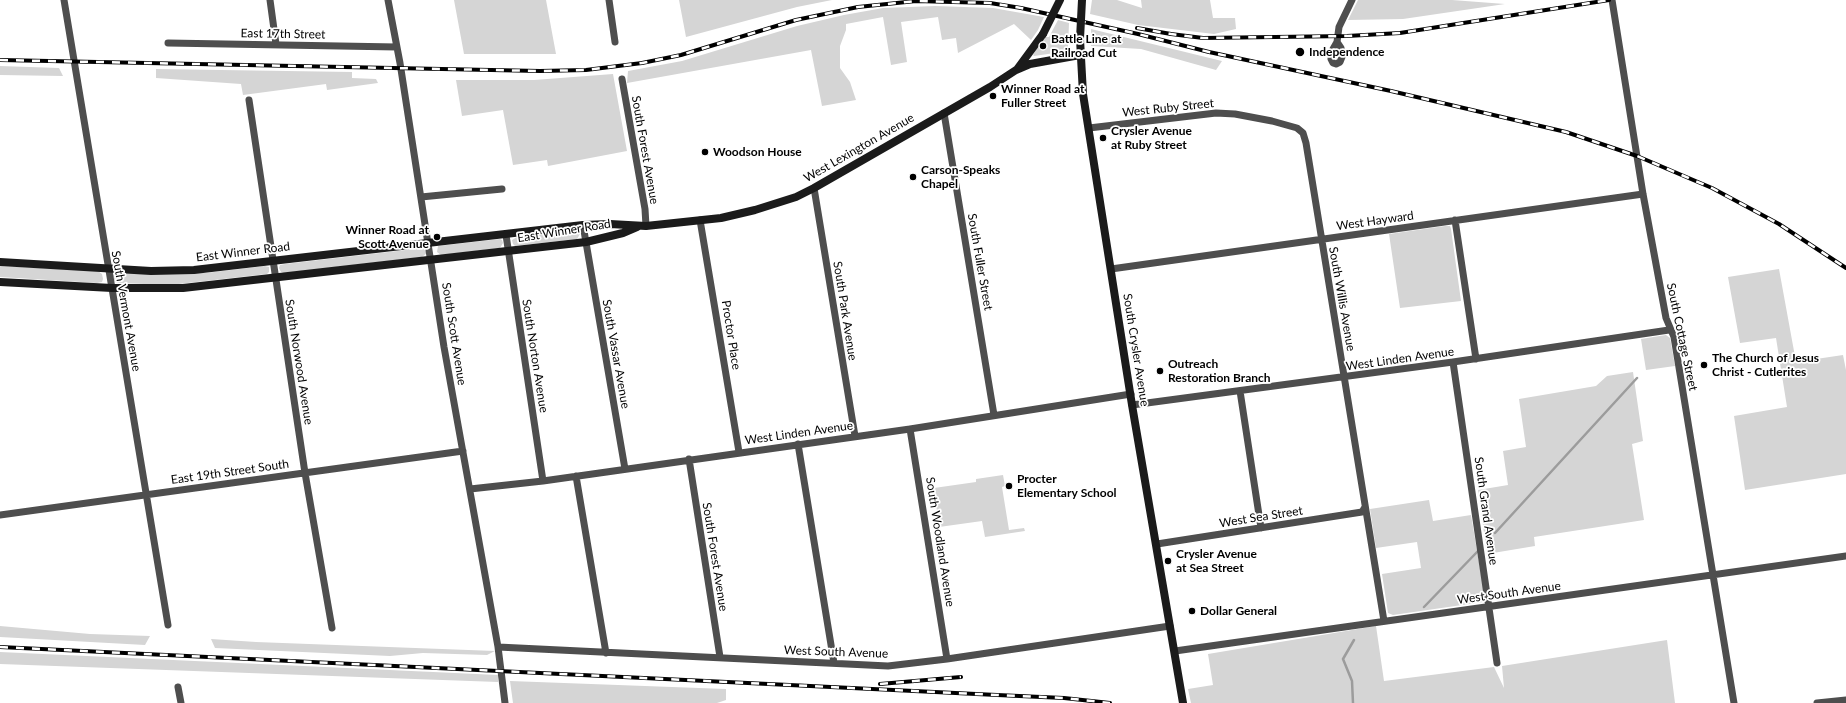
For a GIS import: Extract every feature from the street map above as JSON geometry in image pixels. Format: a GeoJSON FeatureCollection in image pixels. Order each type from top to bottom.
{"type":"FeatureCollection","features":[{"type":"Feature","properties":{"kind":"street","name":"South Vermont Avenue"},"geometry":{"type":"LineString","coordinates":[[64,0],[168,625]]}},
{"type":"Feature","properties":{"kind":"street"},"geometry":{"type":"LineString","coordinates":[[270,0],[276,44]]}},
{"type":"Feature","properties":{"kind":"street","name":"South Scott Avenue"},"geometry":{"type":"LineString","coordinates":[[388,0],[463,451],[498,647],[505,703]]}},
{"type":"Feature","properties":{"kind":"street"},"geometry":{"type":"LineString","coordinates":[[609,0],[615,42]]}},
{"type":"Feature","properties":{"kind":"street"},"geometry":{"type":"LineString","coordinates":[[1016,70],[1043,34],[1060,0]]}},
{"type":"Feature","properties":{"kind":"street","name":"South Crysler Avenue"},"geometry":{"type":"LineString","coordinates":[[1082,0],[1080,55],[1083,94],[1132,405],[1183,703]]}},
{"type":"Feature","properties":{"kind":"street"},"geometry":{"type":"LineString","coordinates":[[1337,42],[1340,23],[1352,0]]}},
{"type":"Feature","properties":{"kind":"street","name":"South Cottage Street"},"geometry":{"type":"LineString","coordinates":[[1612,0],[1643,194],[1669,330],[1674,337],[1734,703]]}},
{"type":"Feature","properties":{"kind":"street","name":"East 17th Street"},"geometry":{"type":"LineString","coordinates":[[168,43],[397,47]]}},
{"type":"Feature","properties":{"kind":"street","name":"West Lexington Avenue"},"geometry":{"type":"LineString","coordinates":[[637,227],[700,220],[755,210],[796,197],[944,113],[1016,70],[1041,61],[1080,55]]}},
{"type":"Feature","properties":{"kind":"street","name":"South Forest Avenue"},"geometry":{"type":"LineString","coordinates":[[622,78],[645,209],[646,226]]}},
{"type":"Feature","properties":{"kind":"street","name":"South Norwood Avenue"},"geometry":{"type":"LineString","coordinates":[[249,100],[274,261],[274,278],[305,473],[332,628]]}},
{"type":"Feature","properties":{"kind":"street","name":"South Fuller Street"},"geometry":{"type":"LineString","coordinates":[[944,113],[994,415]]}},
{"type":"Feature","properties":{"kind":"street","name":"West Ruby Street"},"geometry":{"type":"LineString","coordinates":[[1089,128],[1216,113],[1235,114],[1272,121]]}},
{"type":"Feature","properties":{"kind":"street","name":"South Willis Avenue"},"geometry":{"type":"LineString","coordinates":[[1272,121],[1297,128],[1303,134],[1306,144],[1320,240],[1384,621]]}},
{"type":"Feature","properties":{"kind":"street","name":"South Park Avenue"},"geometry":{"type":"LineString","coordinates":[[814,188],[855,436]]}},
{"type":"Feature","properties":{"kind":"street"},"geometry":{"type":"LineString","coordinates":[[421,197],[502,189]]}},
{"type":"Feature","properties":{"kind":"street","name":"West Hayward"},"geometry":{"type":"LineString","coordinates":[[1111,269],[1643,194]]}},
{"type":"Feature","properties":{"kind":"street","name":"Proctor Place"},"geometry":{"type":"LineString","coordinates":[[700,220],[739,452]]}},
{"type":"Feature","properties":{"kind":"street"},"geometry":{"type":"LineString","coordinates":[[1455,220],[1476,359]]}},
{"type":"Feature","properties":{"kind":"street","name":"East Winner Road"},"geometry":{"type":"LineString","coordinates":[[0,262],[175,271],[428,244],[583,225],[610,224],[637,227]]}},
{"type":"Feature","properties":{"kind":"street","name":"South Vassar Avenue"},"geometry":{"type":"LineString","coordinates":[[583,225],[625,469]]}},
{"type":"Feature","properties":{"kind":"street","name":"East Winner Road"},"geometry":{"type":"LineString","coordinates":[[0,282],[112,288],[182,288],[586,242],[623,233],[637,227]]}},
{"type":"Feature","properties":{"kind":"street","name":"South Norton Avenue"},"geometry":{"type":"LineString","coordinates":[[506,234],[543,481]]}},
{"type":"Feature","properties":{"kind":"street","name":"West Linden Avenue"},"geometry":{"type":"LineString","coordinates":[[1132,405],[1344,378],[1669,330]]}},
{"type":"Feature","properties":{"kind":"street","name":"South Grand Avenue"},"geometry":{"type":"LineString","coordinates":[[1453,362],[1497,662]]}},
{"type":"Feature","properties":{"kind":"street"},"geometry":{"type":"LineString","coordinates":[[1240,391],[1261,528]]}},
{"type":"Feature","properties":{"kind":"street","name":"West Linden Avenue"},"geometry":{"type":"LineString","coordinates":[[470,489],[543,481],[689,459],[910,429],[1131,394]]}},
{"type":"Feature","properties":{"kind":"street","name":"South Woodland Avenue"},"geometry":{"type":"LineString","coordinates":[[910,429],[947,659]]}},
{"type":"Feature","properties":{"kind":"street"},"geometry":{"type":"LineString","coordinates":[[798,444],[834,663]]}},
{"type":"Feature","properties":{"kind":"street","name":"East 19th Street South"},"geometry":{"type":"LineString","coordinates":[[0,515],[463,451]]}},
{"type":"Feature","properties":{"kind":"street","name":"South Forest Avenue"},"geometry":{"type":"LineString","coordinates":[[689,459],[720,658]]}},
{"type":"Feature","properties":{"kind":"street"},"geometry":{"type":"LineString","coordinates":[[576,476],[606,653]]}},
{"type":"Feature","properties":{"kind":"street","name":"West Sea Street"},"geometry":{"type":"LineString","coordinates":[[1157,544],[1362,512],[1365,507]]}},
{"type":"Feature","properties":{"kind":"street","name":"West South Avenue"},"geometry":{"type":"LineString","coordinates":[[1175,651],[1384,621],[1489,608],[1713,574],[1846,556]]}},
{"type":"Feature","properties":{"kind":"street","name":"West South Avenue"},"geometry":{"type":"LineString","coordinates":[[498,647],[888,666],[947,659],[1170,626]]}},
{"type":"Feature","properties":{"kind":"street"},"geometry":{"type":"LineString","coordinates":[[178,687],[181,703]]}},
{"type":"Feature","properties":{"kind":"street"},"geometry":{"type":"LineString","coordinates":[[1817,703],[1846,700]]}},
{"type":"Feature","properties":{"kind":"shaded area"},"geometry":{"type":"Polygon","coordinates":[[[454,0],[546,0],[556,54],[464,54],[454,0]]]}},
{"type":"Feature","properties":{"kind":"shaded area"},"geometry":{"type":"Polygon","coordinates":[[[679,0],[832,0],[797,7],[686,37],[679,0]]]}},
{"type":"Feature","properties":{"kind":"shaded area"},"geometry":{"type":"Polygon","coordinates":[[[1092,0],[1117,0],[1142,8],[1141,0],[1210,0],[1213,18],[1235,18],[1236,29],[1214,34],[1138,25],[1090,14],[1092,0]]]}},
{"type":"Feature","properties":{"kind":"shaded area"},"geometry":{"type":"Polygon","coordinates":[[[1358,0],[1452,0],[1505,4],[1403,19],[1348,20],[1358,0]]]}},
{"type":"Feature","properties":{"kind":"shaded area"},"geometry":{"type":"Polygon","coordinates":[[[935,6],[993,8],[1044,17],[1031,40],[1014,24],[958,53],[956,38],[942,40],[938,17],[901,22],[907,62],[891,65],[883,17],[846,24],[846,30],[840,46],[840,68],[850,82],[856,100],[822,106],[811,50],[627,83],[628,71],[682,61],[797,26],[883,8],[935,6]]]}},
{"type":"Feature","properties":{"kind":"shaded area"},"geometry":{"type":"Polygon","coordinates":[[[1058,20],[1069,23],[1068,47],[1062,52],[1034,56],[1033,55],[1044,37],[1049,37],[1058,20]]]}},
{"type":"Feature","properties":{"kind":"shaded area"},"geometry":{"type":"Polygon","coordinates":[[[1091,29],[1222,61],[1216,70],[1141,49],[1091,46],[1091,29]]]}},
{"type":"Feature","properties":{"kind":"shaded area"},"geometry":{"type":"Polygon","coordinates":[[[0,66],[59,68],[63,76],[0,75],[0,66]]]}},
{"type":"Feature","properties":{"kind":"shaded area"},"geometry":{"type":"Polygon","coordinates":[[[156,69],[352,72],[352,78],[376,79],[378,83],[327,90],[326,84],[243,95],[241,84],[156,78],[156,69]]]}},
{"type":"Feature","properties":{"kind":"shaded area"},"geometry":{"type":"Polygon","coordinates":[[[613,74],[627,151],[548,166],[547,160],[513,165],[503,110],[462,116],[456,80],[534,80],[613,74]]]}},
{"type":"Feature","properties":{"kind":"shaded area"},"geometry":{"type":"Polygon","coordinates":[[[1450,226],[1451,229],[1461,301],[1400,308],[1389,234],[1450,226]]]}},
{"type":"Feature","properties":{"kind":"shaded area"},"geometry":{"type":"Polygon","coordinates":[[[576,230],[580,234],[577,239],[515,246],[512,240],[517,237],[576,230]]]}},
{"type":"Feature","properties":{"kind":"shaded area"},"geometry":{"type":"Polygon","coordinates":[[[500,239],[503,243],[500,248],[441,255],[437,252],[438,246],[500,239]]]}},
{"type":"Feature","properties":{"kind":"shaded area"},"geometry":{"type":"Polygon","coordinates":[[[423,248],[427,253],[422,257],[284,273],[281,272],[279,268],[280,265],[285,264],[423,248]]]}},
{"type":"Feature","properties":{"kind":"shaded area"},"geometry":{"type":"Polygon","coordinates":[[[0,266],[98,271],[102,274],[103,279],[102,282],[97,283],[0,277],[0,266]]]}},
{"type":"Feature","properties":{"kind":"shaded area"},"geometry":{"type":"Polygon","coordinates":[[[265,266],[269,267],[269,272],[267,274],[170,285],[118,283],[115,282],[113,276],[114,273],[206,273],[265,266]]]}},
{"type":"Feature","properties":{"kind":"shaded area"},"geometry":{"type":"Polygon","coordinates":[[[1779,269],[1796,362],[1843,355],[1846,370],[1846,474],[1745,490],[1734,416],[1787,407],[1776,338],[1740,343],[1728,277],[1779,269]]]}},
{"type":"Feature","properties":{"kind":"shaded area"},"geometry":{"type":"Polygon","coordinates":[[[1666,335],[1670,338],[1675,366],[1646,370],[1641,339],[1666,335]]]}},
{"type":"Feature","properties":{"kind":"shaded area"},"geometry":{"type":"Polygon","coordinates":[[[1633,372],[1643,441],[1632,444],[1644,520],[1534,537],[1535,546],[1487,554],[1478,490],[1508,485],[1503,451],[1526,447],[1519,399],[1596,386],[1607,376],[1633,372]]]}},
{"type":"Feature","properties":{"kind":"shaded area"},"geometry":{"type":"Polygon","coordinates":[[[1003,475],[1005,486],[1002,487],[1009,530],[1024,528],[1025,531],[985,537],[982,521],[939,527],[934,488],[976,482],[976,479],[1003,475]]]}},
{"type":"Feature","properties":{"kind":"shaded area"},"geometry":{"type":"Polygon","coordinates":[[[1429,500],[1433,521],[1471,515],[1485,598],[1483,602],[1393,615],[1388,613],[1382,574],[1421,568],[1417,542],[1376,548],[1370,509],[1429,500]]]}},
{"type":"Feature","properties":{"kind":"shaded area"},"geometry":{"type":"Polygon","coordinates":[[[0,626],[90,634],[150,636],[145,645],[0,637],[0,626]]]}},
{"type":"Feature","properties":{"kind":"shaded area"},"geometry":{"type":"Polygon","coordinates":[[[1376,626],[1384,681],[1494,667],[1504,688],[1502,666],[1667,640],[1675,703],[1191,703],[1188,689],[1213,685],[1208,654],[1376,626]]]}},
{"type":"Feature","properties":{"kind":"shaded area"},"geometry":{"type":"Polygon","coordinates":[[[211,639],[495,651],[487,655],[423,653],[390,656],[215,648],[211,639]]]}},
{"type":"Feature","properties":{"kind":"shaded area"},"geometry":{"type":"Polygon","coordinates":[[[0,652],[498,675],[498,682],[0,664],[0,652]]]}},
{"type":"Feature","properties":{"kind":"shaded area"},"geometry":{"type":"Polygon","coordinates":[[[510,681],[726,689],[726,700],[717,703],[513,703],[510,681]]]}},
{"type":"Feature","properties":{"kind":"waterway"},"geometry":{"type":"LineString","coordinates":[[1495,533],[1637,378]]}},
{"type":"Feature","properties":{"kind":"waterway"},"geometry":{"type":"LineString","coordinates":[[1424,607],[1478,551]]}},
{"type":"Feature","properties":{"kind":"waterway"},"geometry":{"type":"LineString","coordinates":[[1353,703],[1352,681],[1343,659],[1354,640]]}},
{"type":"Feature","properties":{"kind":"railway"},"geometry":{"type":"LineString","coordinates":[[1137,28],[1203,38],[1347,36],[1400,33],[1609,0]]}},
{"type":"Feature","properties":{"kind":"railway"},"geometry":{"type":"LineString","coordinates":[[0,60],[540,71],[586,70],[642,63],[681,55],[796,20],[858,7],[916,1],[990,3],[1021,8],[1138,34],[1209,52],[1391,91],[1566,132],[1637,156],[1712,188],[1779,224],[1846,268]]}},
{"type":"Feature","properties":{"kind":"railway"},"geometry":{"type":"LineString","coordinates":[[0,647],[1064,698],[1110,703]]}},
{"type":"Feature","properties":{"kind":"railway"},"geometry":{"type":"LineString","coordinates":[[880,684],[961,677]]}},
{"type":"Feature","properties":{"kind":"place","name":"Battle Line at Railroad Cut"},"geometry":{"type":"Point","coordinates":[1043,46]}},
{"type":"Feature","properties":{"kind":"place","name":"Independence"},"geometry":{"type":"Point","coordinates":[1300,52]}},
{"type":"Feature","properties":{"kind":"place","name":"Winner Road at Fuller Street"},"geometry":{"type":"Point","coordinates":[993,96]}},
{"type":"Feature","properties":{"kind":"place","name":"Crysler Avenue at Ruby Street"},"geometry":{"type":"Point","coordinates":[1103,138]}},
{"type":"Feature","properties":{"kind":"place","name":"Woodson House"},"geometry":{"type":"Point","coordinates":[705,152]}},
{"type":"Feature","properties":{"kind":"place","name":"Carson-Speaks Chapel"},"geometry":{"type":"Point","coordinates":[913,177]}},
{"type":"Feature","properties":{"kind":"place","name":"Winner Road at Scott Avenue"},"geometry":{"type":"Point","coordinates":[437,237]}},
{"type":"Feature","properties":{"kind":"place","name":"The Church of Jesus Christ - Cutlerites"},"geometry":{"type":"Point","coordinates":[1704,365]}},
{"type":"Feature","properties":{"kind":"place","name":"Outreach Restoration Branch"},"geometry":{"type":"Point","coordinates":[1160,371]}},
{"type":"Feature","properties":{"kind":"place","name":"Procter Elementary School"},"geometry":{"type":"Point","coordinates":[1009,486]}},
{"type":"Feature","properties":{"kind":"place","name":"Crysler Avenue at Sea Street"},"geometry":{"type":"Point","coordinates":[1168,561]}},
{"type":"Feature","properties":{"kind":"place","name":"Dollar General"},"geometry":{"type":"Point","coordinates":[1192,611]}}]}
